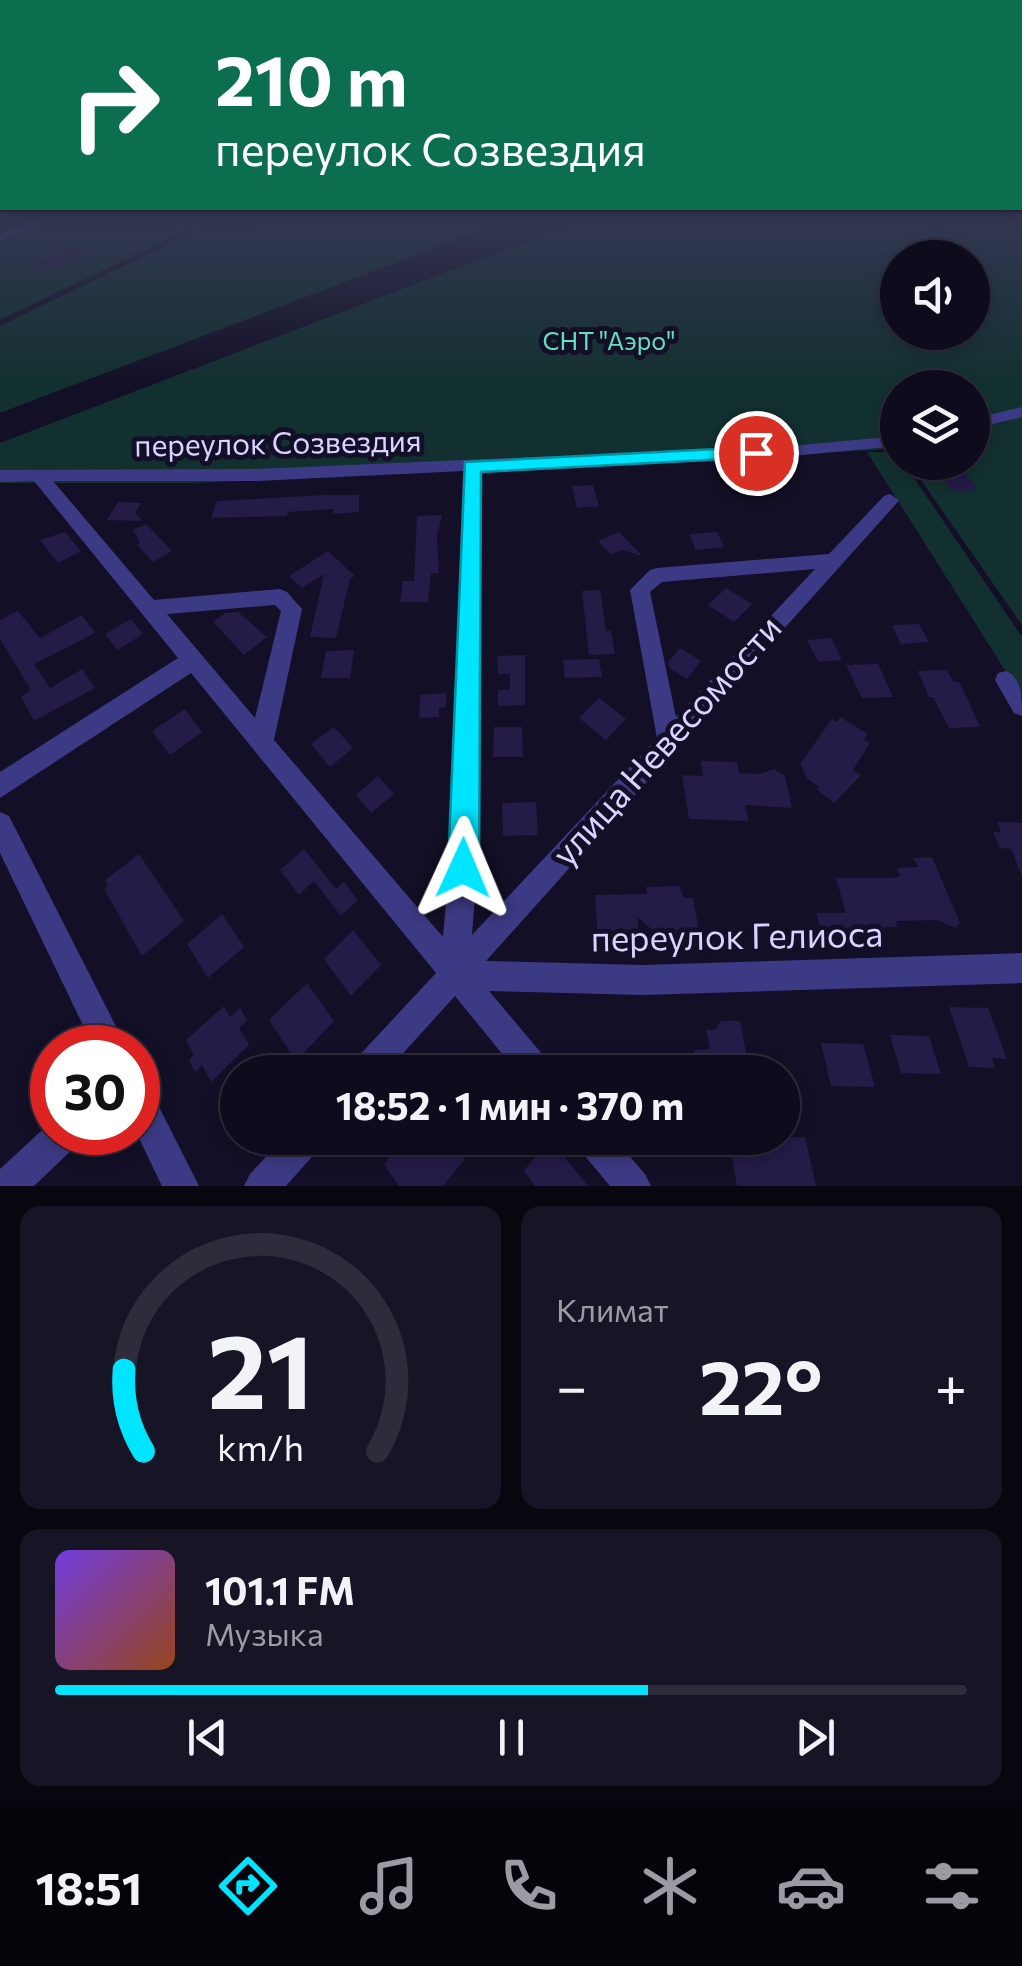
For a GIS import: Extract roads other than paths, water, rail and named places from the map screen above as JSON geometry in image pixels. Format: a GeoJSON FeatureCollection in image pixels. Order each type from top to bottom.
{"type":"FeatureCollection","features":[{"type":"Feature","properties":{"kind":"street"},"geometry":{"type":"LineString","coordinates":[[990,420],[1022,412]]}},
{"type":"Feature","properties":{"kind":"street","name":"переулок Созвездия"},"geometry":{"type":"LineString","coordinates":[[0,476],[257,475],[880,443]]}},
{"type":"Feature","properties":{"kind":"street"},"geometry":{"type":"LineString","coordinates":[[454,975],[463,868],[472,466]]}},
{"type":"Feature","properties":{"kind":"street"},"geometry":{"type":"LineString","coordinates":[[38,475],[522,1055]]}},
{"type":"Feature","properties":{"kind":"street","name":"улица Невесомости"},"geometry":{"type":"LineString","coordinates":[[381,1055],[890,500]]}},
{"type":"Feature","properties":{"kind":"street"},"geometry":{"type":"LineString","coordinates":[[669,740],[640,590],[657,575],[831,560]]}},
{"type":"Feature","properties":{"kind":"street"},"geometry":{"type":"LineString","coordinates":[[148,608],[280,597],[292,609],[260,743]]}},
{"type":"Feature","properties":{"kind":"street"},"geometry":{"type":"LineString","coordinates":[[0,786],[192,661]]}},
{"type":"Feature","properties":{"kind":"street"},"geometry":{"type":"LineString","coordinates":[[1006,680],[1022,706]]}},
{"type":"Feature","properties":{"kind":"street"},"geometry":{"type":"LineString","coordinates":[[0,825],[99,1025]]}},
{"type":"Feature","properties":{"kind":"street","name":"переулок Гелиоса"},"geometry":{"type":"LineString","coordinates":[[454,975],[643,980],[1022,968]]}},
{"type":"Feature","properties":{"kind":"street"},"geometry":{"type":"LineString","coordinates":[[160,1144],[181,1186]]}},
{"type":"Feature","properties":{"kind":"street"},"geometry":{"type":"LineString","coordinates":[[8,1186],[41,1155]]}},
{"type":"Feature","properties":{"kind":"street"},"geometry":{"type":"LineString","coordinates":[[262,1186],[290,1155]]}},
{"type":"Feature","properties":{"kind":"street"},"geometry":{"type":"LineString","coordinates":[[607,1155],[633,1186]]}},
{"type":"Feature","properties":{"kind":"park label","name":"СНТ \"Аэро\""},"geometry":{"type":"Point","coordinates":[609,341]}}]}
